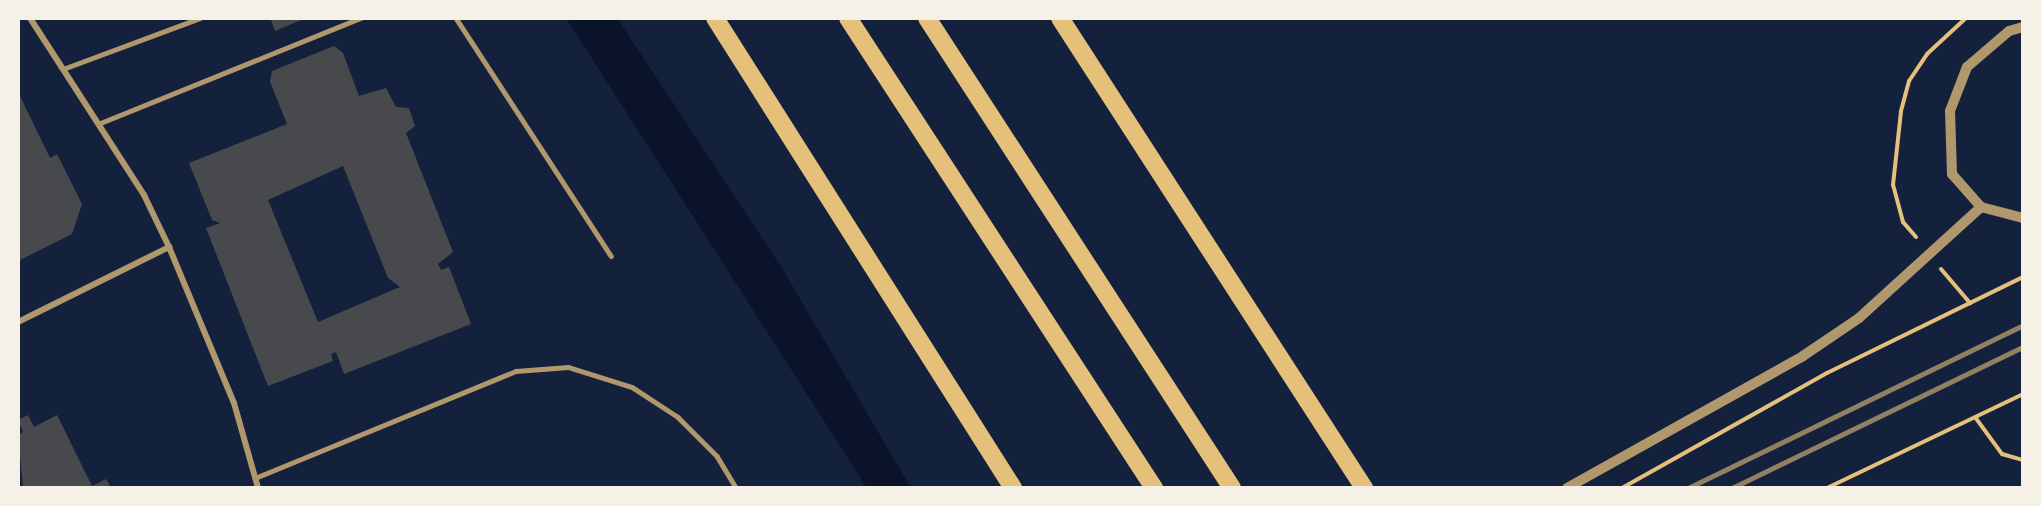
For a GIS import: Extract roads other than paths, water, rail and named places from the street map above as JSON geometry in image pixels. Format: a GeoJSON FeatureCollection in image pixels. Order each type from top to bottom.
{"type":"FeatureCollection","features":[{"type":"Feature","properties":{"kind":"highway"},"geometry":{"type":"LineString","coordinates":[[715,18],[1013,488]]}},
{"type":"Feature","properties":{"kind":"highway"},"geometry":{"type":"LineString","coordinates":[[848,18],[1154,488]]}},
{"type":"Feature","properties":{"kind":"highway"},"geometry":{"type":"LineString","coordinates":[[927,18],[1232,488]]}},
{"type":"Feature","properties":{"kind":"highway"},"geometry":{"type":"LineString","coordinates":[[1060,18],[1364,488]]}},
{"type":"Feature","properties":{"kind":"street"},"geometry":{"type":"LineString","coordinates":[[30,18],[98,124],[169,247],[234,402],[258,488]]}},
{"type":"Feature","properties":{"kind":"street"},"geometry":{"type":"LineString","coordinates":[[2023,27],[2009,31],[1967,68],[1950,111],[1952,174],[1981,207],[2023,218]]}},
{"type":"Feature","properties":{"kind":"street"},"geometry":{"type":"LineString","coordinates":[[1567,488],[1803,356],[1859,318],[1981,207]]}},
{"type":"Feature","properties":{"kind":"street"},"geometry":{"type":"LineString","coordinates":[[18,322],[169,247]]}},
{"type":"Feature","properties":{"kind":"lane"},"geometry":{"type":"LineString","coordinates":[[63,69],[200,18]]}},
{"type":"Feature","properties":{"kind":"lane"},"geometry":{"type":"LineString","coordinates":[[98,124],[361,18]]}},
{"type":"Feature","properties":{"kind":"lane"},"geometry":{"type":"LineString","coordinates":[[456,18],[611,256]]}},
{"type":"Feature","properties":{"kind":"lane"},"geometry":{"type":"LineString","coordinates":[[255,478],[516,371],[568,367],[632,387],[678,417],[717,456],[736,488]]}},
{"type":"Feature","properties":{"kind":"water"},"geometry":{"type":"Polygon","coordinates":[[[566,18],[617,18],[782,268],[911,488],[867,488],[566,18]]]}},
{"type":"Feature","properties":{"kind":"railway"},"geometry":{"type":"LineString","coordinates":[[1688,488],[2023,325]]}},
{"type":"Feature","properties":{"kind":"railway"},"geometry":{"type":"LineString","coordinates":[[1732,488],[2023,347]]}}]}
